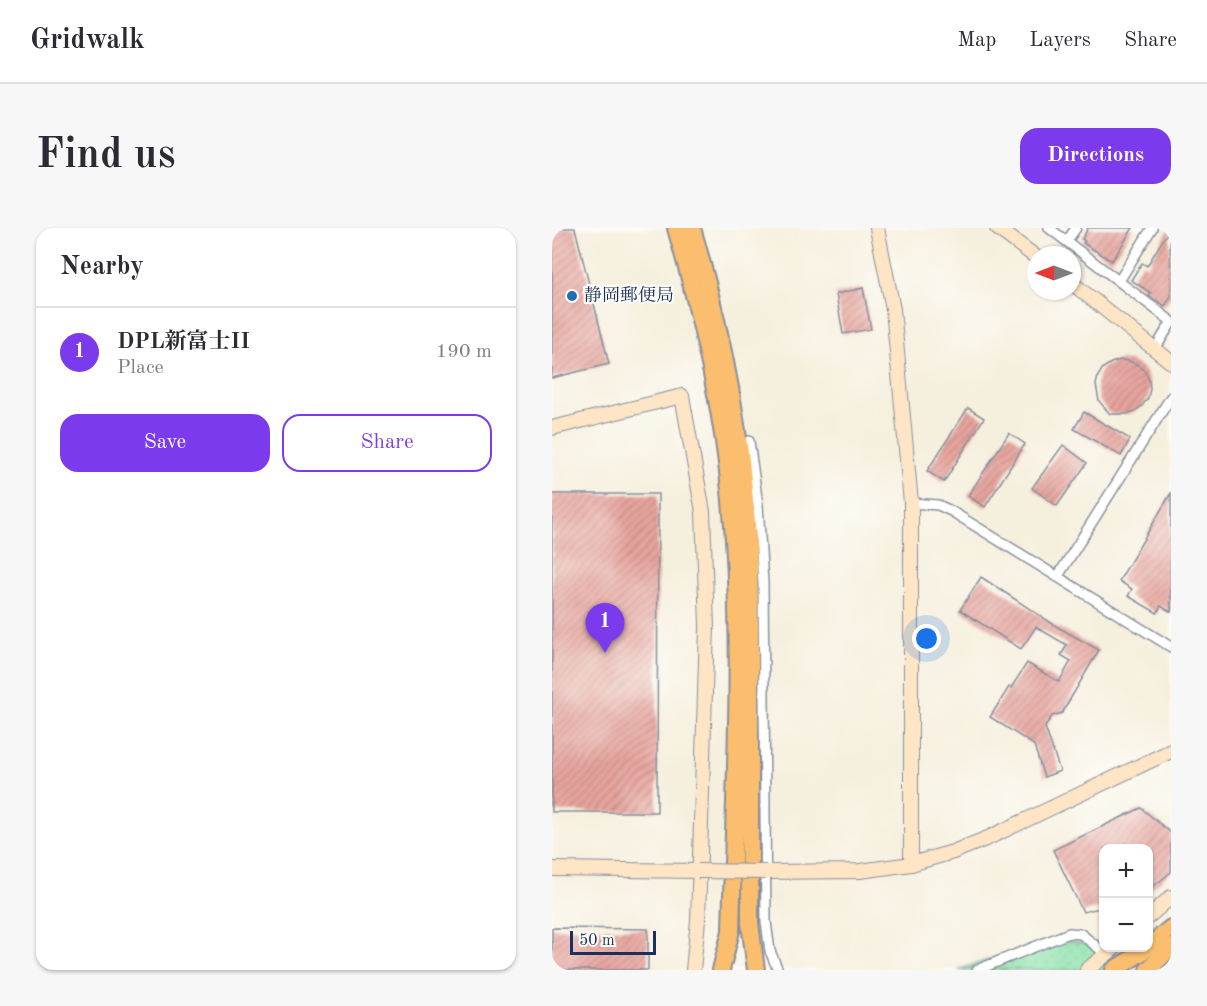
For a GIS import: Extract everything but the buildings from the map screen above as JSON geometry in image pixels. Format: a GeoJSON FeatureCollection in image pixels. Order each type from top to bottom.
{"type":"FeatureCollection","features":[{"type":"Feature","properties":{"kind":"highway"},"geometry":{"type":"LineString","coordinates":[[676,228],[695,292],[709,359],[724,441],[732,530],[737,633],[731,931],[721,970]]}},
{"type":"Feature","properties":{"kind":"highway"},"geometry":{"type":"LineString","coordinates":[[692,228],[708,284],[723,354],[737,438],[747,527],[750,632],[750,923],[756,970]]}},
{"type":"Feature","properties":{"kind":"highway"},"geometry":{"type":"LineString","coordinates":[[1153,943],[1171,928]]}},
{"type":"Feature","properties":{"kind":"highway"},"geometry":{"type":"LineString","coordinates":[[1148,970],[1171,947]]}},
{"type":"Feature","properties":{"kind":"highway"},"geometry":{"type":"LineString","coordinates":[[1114,970],[1141,952]]}},
{"type":"Feature","properties":{"kind":"street"},"geometry":{"type":"LineString","coordinates":[[877,228],[893,309],[911,503],[911,864]]}},
{"type":"Feature","properties":{"kind":"street"},"geometry":{"type":"LineString","coordinates":[[997,228],[1027,250]]}},
{"type":"Feature","properties":{"kind":"street"},"geometry":{"type":"LineString","coordinates":[[1049,228],[1171,322],[1155,349]]}},
{"type":"Feature","properties":{"kind":"street"},"geometry":{"type":"LineString","coordinates":[[1067,241],[1076,228]]}},
{"type":"Feature","properties":{"kind":"street"},"geometry":{"type":"LineString","coordinates":[[1119,281],[1152,228]]}},
{"type":"Feature","properties":{"kind":"street"},"geometry":{"type":"LineString","coordinates":[[1081,290],[1171,362]]}},
{"type":"Feature","properties":{"kind":"street"},"geometry":{"type":"LineString","coordinates":[[552,428],[682,396],[703,512],[707,615],[698,920],[693,970]]}},
{"type":"Feature","properties":{"kind":"street"},"geometry":{"type":"LineString","coordinates":[[1058,576],[1171,397]]}},
{"type":"Feature","properties":{"kind":"street"},"geometry":{"type":"LineString","coordinates":[[749,441],[759,505],[763,583],[766,922],[770,951],[778,970]]}},
{"type":"Feature","properties":{"kind":"street"},"geometry":{"type":"LineString","coordinates":[[911,503],[938,505],[951,511],[1171,647]]}},
{"type":"Feature","properties":{"kind":"street"},"geometry":{"type":"LineString","coordinates":[[552,869],[860,871],[911,864],[953,852],[988,838],[1171,751]]}},
{"type":"Feature","properties":{"kind":"street"},"geometry":{"type":"LineString","coordinates":[[1153,913],[1171,897]]}},
{"type":"Feature","properties":{"kind":"street"},"geometry":{"type":"LineString","coordinates":[[976,970],[1069,933],[1082,934],[1099,944]]}},
{"type":"Feature","properties":{"kind":"street"},"geometry":{"type":"LineString","coordinates":[[1088,970],[1109,952]]}},
{"type":"Feature","properties":{"kind":"green space"},"geometry":{"type":"Polygon","coordinates":[[[1055,939],[1097,946],[1099,952],[1103,952],[1122,970],[958,970],[1055,939]]]}},
{"type":"Feature","properties":{"kind":"place","name":"静岡郵便局"},"geometry":{"type":"Point","coordinates":[572,296]}},
{"type":"Feature","properties":{"kind":"place","name":"DPL新富士II"},"geometry":{"type":"Point","coordinates":[605,653]}}]}
